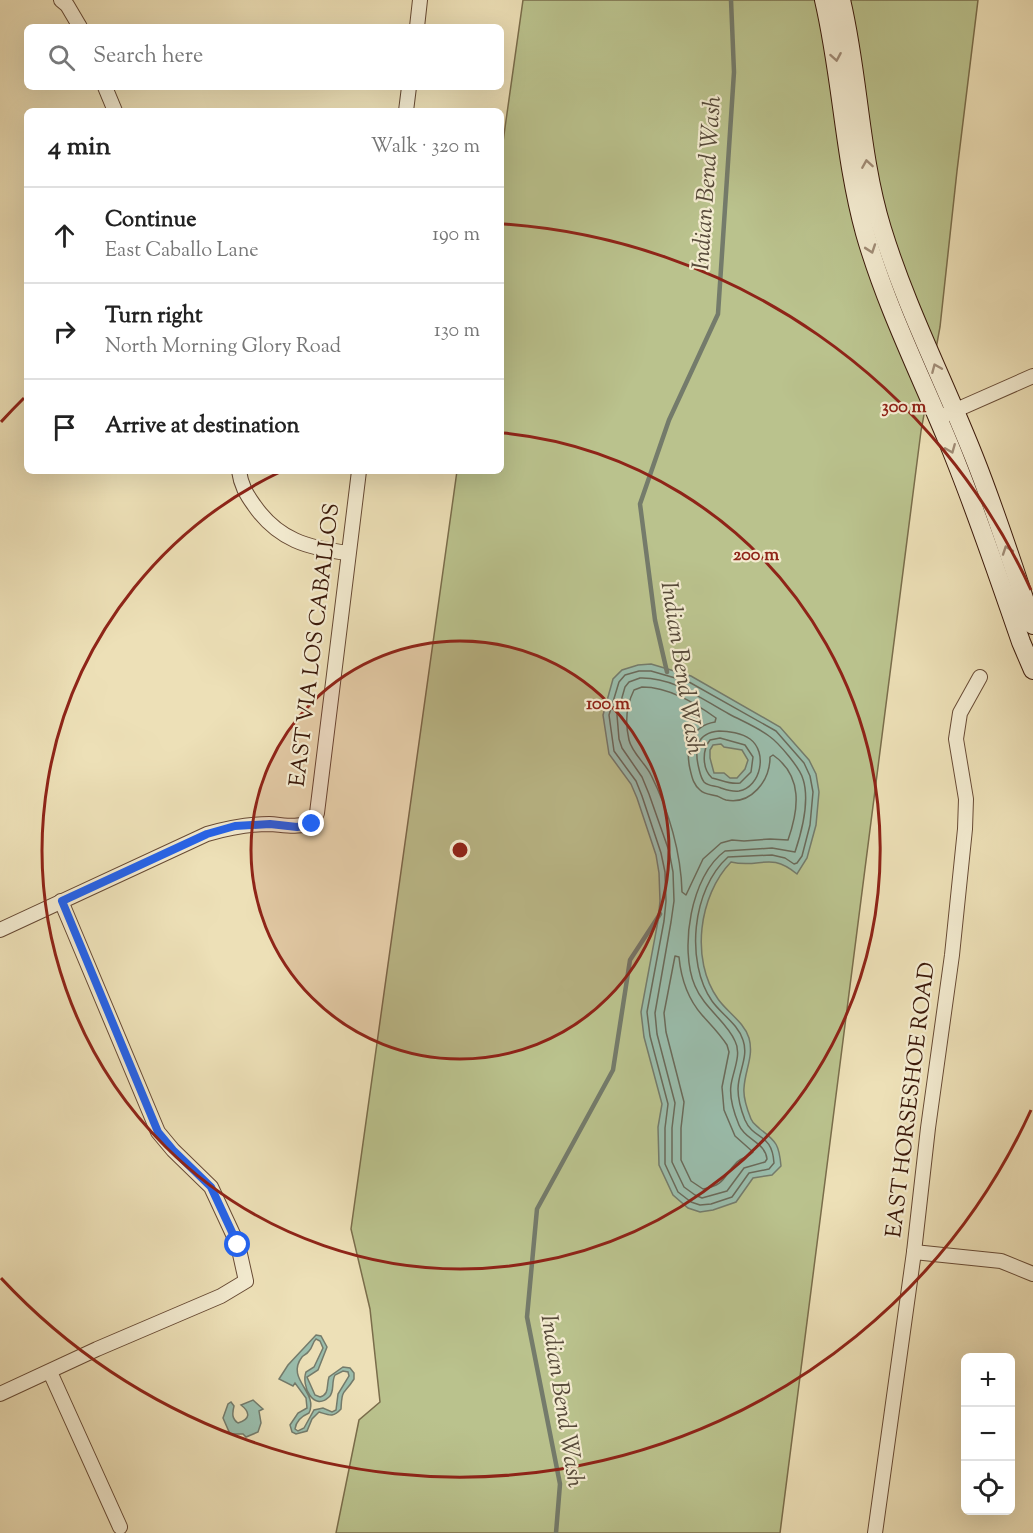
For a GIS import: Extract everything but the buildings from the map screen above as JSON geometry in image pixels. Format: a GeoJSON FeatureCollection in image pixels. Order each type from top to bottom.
{"type":"FeatureCollection","features":[{"type":"Feature","properties":{"kind":"main road"},"geometry":{"type":"LineString","coordinates":[[824,0],[838,70],[851,173],[866,236],[886,294],[988,494],[1033,625]]}},
{"type":"Feature","properties":{"kind":"main road"},"geometry":{"type":"LineString","coordinates":[[841,0],[849,35],[874,201],[946,414],[976,513],[1027,640],[1033,670]]}},
{"type":"Feature","properties":{"kind":"street"},"geometry":{"type":"LineString","coordinates":[[61,0],[72,12],[78,24]]}},
{"type":"Feature","properties":{"kind":"street"},"geometry":{"type":"LineString","coordinates":[[417,24],[420,0]]}},
{"type":"Feature","properties":{"kind":"street"},"geometry":{"type":"LineString","coordinates":[[106,90],[114,108]]}},
{"type":"Feature","properties":{"kind":"street"},"geometry":{"type":"LineString","coordinates":[[406,108],[409,90]]}},
{"type":"Feature","properties":{"kind":"street"},"geometry":{"type":"LineString","coordinates":[[946,414],[1033,376]]}},
{"type":"Feature","properties":{"kind":"street"},"geometry":{"type":"LineString","coordinates":[[240,474],[243,489],[266,522],[295,541],[348,553]]}},
{"type":"Feature","properties":{"kind":"street","name":"EAST VIA LOS CABALLOS"},"geometry":{"type":"LineString","coordinates":[[62,901],[216,831],[235,826],[270,824],[297,827],[312,824],[317,813],[359,474]]}},
{"type":"Feature","properties":{"kind":"street","name":"EAST HORSESHOE ROAD"},"geometry":{"type":"LineString","coordinates":[[875,1533],[952,956],[965,829],[966,799],[956,739],[960,713],[980,677]]}},
{"type":"Feature","properties":{"kind":"street"},"geometry":{"type":"LineString","coordinates":[[0,930],[62,901],[158,1132],[211,1187],[238,1245],[246,1281],[221,1296],[97,1349],[0,1394]]}},
{"type":"Feature","properties":{"kind":"street"},"geometry":{"type":"LineString","coordinates":[[914,1252],[1001,1261],[1033,1274]]}},
{"type":"Feature","properties":{"kind":"street"},"geometry":{"type":"LineString","coordinates":[[50,1372],[120,1527]]}},
{"type":"Feature","properties":{"kind":"green space"},"geometry":{"type":"Polygon","coordinates":[[[523,0],[978,0],[940,327],[921,431],[780,1533],[336,1533],[359,1420],[380,1402],[370,1309],[351,1229],[457,474],[504,474],[504,135],[523,0]]]}},
{"type":"Feature","properties":{"kind":"water"},"geometry":{"type":"Polygon","coordinates":[[[651,664],[691,676],[780,727],[809,760],[816,774],[819,792],[816,825],[807,858],[797,874],[779,863],[731,862],[720,876],[705,910],[701,947],[709,983],[718,999],[747,1032],[750,1057],[744,1088],[746,1104],[753,1122],[776,1144],[781,1166],[772,1175],[753,1178],[736,1202],[700,1212],[688,1208],[673,1195],[659,1165],[658,1127],[662,1104],[644,1037],[641,1012],[658,921],[659,873],[656,855],[637,798],[631,784],[609,754],[603,715],[613,679],[622,670],[651,664]],[[721,744],[713,745],[710,750],[714,773],[724,773],[730,778],[737,778],[745,769],[748,760],[742,750],[724,747],[721,744]]]}},
{"type":"Feature","properties":{"kind":"water"},"geometry":{"type":"Polygon","coordinates":[[[316,1335],[321,1336],[327,1347],[318,1370],[307,1377],[315,1395],[320,1397],[325,1394],[329,1377],[343,1367],[350,1368],[354,1373],[354,1379],[343,1394],[341,1409],[333,1415],[319,1412],[312,1419],[307,1431],[296,1434],[292,1432],[290,1425],[298,1413],[307,1408],[306,1398],[295,1383],[293,1386],[279,1379],[288,1365],[316,1335]],[[316,1339],[298,1365],[299,1379],[310,1398],[311,1405],[309,1413],[297,1424],[295,1429],[298,1431],[304,1428],[314,1410],[323,1408],[332,1412],[336,1410],[338,1394],[349,1376],[348,1372],[343,1371],[335,1375],[331,1395],[323,1401],[313,1399],[307,1390],[305,1377],[306,1372],[314,1367],[323,1348],[320,1341],[316,1339]]]}},
{"type":"Feature","properties":{"kind":"water"},"geometry":{"type":"Polygon","coordinates":[[[253,1400],[263,1409],[259,1411],[261,1423],[258,1432],[246,1437],[243,1434],[230,1434],[223,1418],[228,1404],[231,1402],[234,1406],[233,1416],[238,1423],[248,1415],[241,1405],[253,1400]]]}},
{"type":"Feature","properties":{"kind":"waterway","name":"Indian Bend Wash"},"geometry":{"type":"LineString","coordinates":[[667,672],[655,620],[640,504],[669,420],[718,314],[734,72],[731,0]]}},
{"type":"Feature","properties":{"kind":"waterway","name":"Indian Bend Wash"},"geometry":{"type":"LineString","coordinates":[[556,1533],[560,1484],[527,1317],[537,1209],[613,1070],[630,960],[660,914]]}},
{"type":"Feature","properties":{"kind":"route"},"geometry":{"type":"LineString","coordinates":[[238,1245],[211,1187],[158,1132],[62,901],[207,834],[235,826],[270,824],[297,827],[312,824]]}}]}
